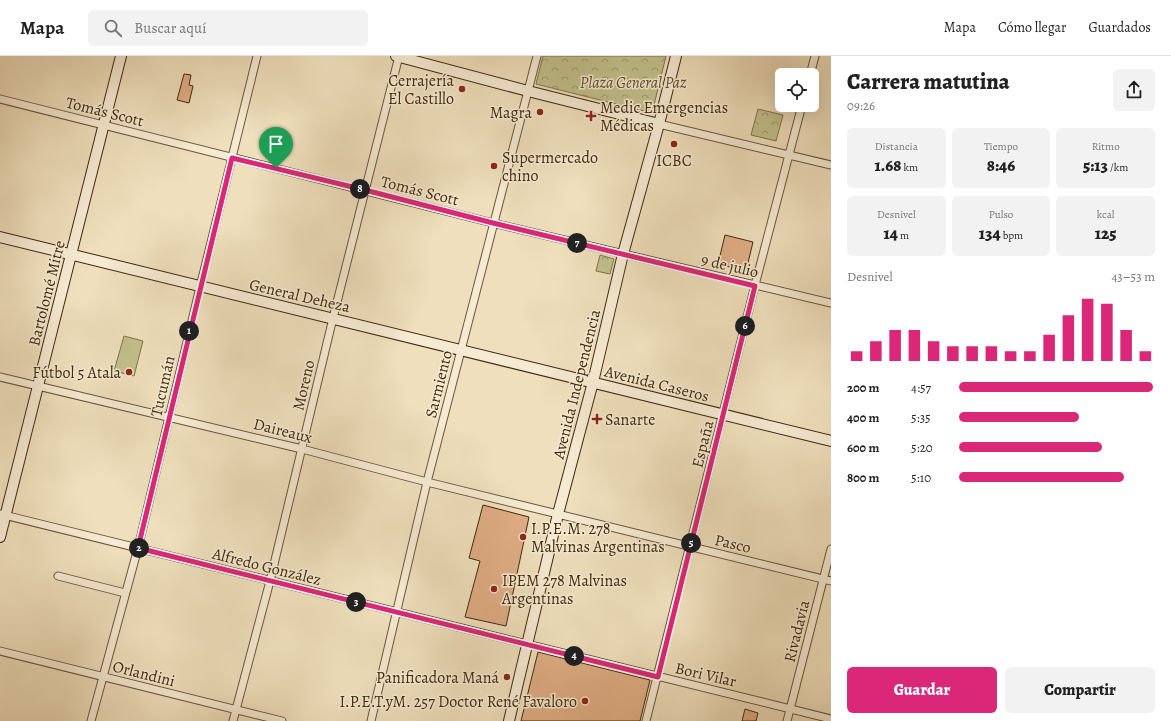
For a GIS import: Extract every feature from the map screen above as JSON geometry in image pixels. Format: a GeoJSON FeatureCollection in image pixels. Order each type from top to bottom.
{"type":"FeatureCollection","features":[{"type":"Feature","properties":{"kind":"main road","name":"Bartolomé Mitre"},"geometry":{"type":"LineString","coordinates":[[0,537],[3,515],[121,56]]}},
{"type":"Feature","properties":{"kind":"main road"},"geometry":{"type":"LineString","coordinates":[[398,56],[528,92],[659,124]]}},
{"type":"Feature","properties":{"kind":"main road","name":"Avenida Independencia"},"geometry":{"type":"LineString","coordinates":[[508,721],[528,644],[558,514],[593,382],[623,254],[676,56]]}},
{"type":"Feature","properties":{"kind":"main road","name":"General Deheza"},"geometry":{"type":"LineString","coordinates":[[0,237],[593,382]]}},
{"type":"Feature","properties":{"kind":"main road","name":"Avenida Caseros"},"geometry":{"type":"LineString","coordinates":[[593,382],[831,441]]}},
{"type":"Feature","properties":{"kind":"street","name":"Tucumán"},"geometry":{"type":"LineString","coordinates":[[91,721],[138,548],[257,56]]}},
{"type":"Feature","properties":{"kind":"street","name":"Moreno"},"geometry":{"type":"LineString","coordinates":[[233,721],[270,581],[398,56]]}},
{"type":"Feature","properties":{"kind":"street","name":"Sarmiento"},"geometry":{"type":"LineString","coordinates":[[371,721],[427,482],[537,56]]}},
{"type":"Feature","properties":{"kind":"street"},"geometry":{"type":"LineString","coordinates":[[812,68],[815,56]]}},
{"type":"Feature","properties":{"kind":"street","name":"Tomás Scott"},"geometry":{"type":"LineString","coordinates":[[0,99],[493,223],[623,254]]}},
{"type":"Feature","properties":{"kind":"street","name":"España"},"geometry":{"type":"LineString","coordinates":[[646,721],[800,112]]}},
{"type":"Feature","properties":{"kind":"street"},"geometry":{"type":"LineString","coordinates":[[659,124],[831,165]]}},
{"type":"Feature","properties":{"kind":"street","name":"9 de julio"},"geometry":{"type":"LineString","coordinates":[[623,254],[831,304]]}},
{"type":"Feature","properties":{"kind":"street","name":"Daireaux"},"geometry":{"type":"LineString","coordinates":[[0,377],[302,449],[427,482],[558,514]]}},
{"type":"Feature","properties":{"kind":"street","name":"Pasco"},"geometry":{"type":"LineString","coordinates":[[558,514],[831,581]]}},
{"type":"Feature","properties":{"kind":"street","name":"Alfredo González"},"geometry":{"type":"LineString","coordinates":[[3,515],[528,644]]}},
{"type":"Feature","properties":{"kind":"street","name":"Rivadavia"},"geometry":{"type":"LineString","coordinates":[[788,721],[831,549]]}},
{"type":"Feature","properties":{"kind":"street"},"geometry":{"type":"LineString","coordinates":[[58,576],[125,593]]}},
{"type":"Feature","properties":{"kind":"street","name":"Bori Vilar"},"geometry":{"type":"LineString","coordinates":[[528,644],[831,719]]}},
{"type":"Feature","properties":{"kind":"street","name":"Orlandini"},"geometry":{"type":"LineString","coordinates":[[0,651],[282,721]]}},
{"type":"Feature","properties":{"kind":"green space","name":"Plaza General Paz"},"geometry":{"type":"Polygon","coordinates":[[[543,56],[666,56],[652,113],[536,84],[543,56]]]}},
{"type":"Feature","properties":{"kind":"green space"},"geometry":{"type":"Polygon","coordinates":[[[758,109],[783,115],[776,141],[751,135],[758,109]]]}},
{"type":"Feature","properties":{"kind":"green space"},"geometry":{"type":"Polygon","coordinates":[[[600,255],[614,259],[610,274],[596,271],[600,255]]]}},
{"type":"Feature","properties":{"kind":"green space"},"geometry":{"type":"Polygon","coordinates":[[[124,336],[143,341],[134,376],[114,371],[124,336]]]}},
{"type":"Feature","properties":{"kind":"building"},"geometry":{"type":"Polygon","coordinates":[[[184,74],[191,75],[189,85],[193,86],[189,103],[177,100],[184,74]]]}},
{"type":"Feature","properties":{"kind":"building"},"geometry":{"type":"Polygon","coordinates":[[[725,235],[753,242],[746,271],[718,264],[725,235]]]}},
{"type":"Feature","properties":{"kind":"building","name":"IPEM 278 Malvinas Argentinas"},"geometry":{"type":"Polygon","coordinates":[[[483,505],[529,517],[506,626],[465,617],[480,561],[469,558],[483,505]]]}},
{"type":"Feature","properties":{"kind":"building","name":"I.P.E.T.yM. 257 Doctor René Favaloro"},"geometry":{"type":"Polygon","coordinates":[[[538,652],[650,680],[640,721],[521,721],[538,652]]]}},
{"type":"Feature","properties":{"kind":"building"},"geometry":{"type":"Polygon","coordinates":[[[745,709],[758,713],[756,721],[742,721],[745,709]]]}},
{"type":"Feature","properties":{"kind":"place","name":"Cerrajería El Castillo"},"geometry":{"type":"Point","coordinates":[462,89]}},
{"type":"Feature","properties":{"kind":"place","name":"Magra"},"geometry":{"type":"Point","coordinates":[540,112]}},
{"type":"Feature","properties":{"kind":"place","name":"Medic Emergencias Médicas"},"geometry":{"type":"Point","coordinates":[591,116]}},
{"type":"Feature","properties":{"kind":"place","name":"ICBC"},"geometry":{"type":"Point","coordinates":[674,144]}},
{"type":"Feature","properties":{"kind":"place","name":"Supermercado chino"},"geometry":{"type":"Point","coordinates":[494,166]}},
{"type":"Feature","properties":{"kind":"place","name":"Fútbol 5 Atala"},"geometry":{"type":"Point","coordinates":[129,372]}},
{"type":"Feature","properties":{"kind":"place","name":"Sanarte"},"geometry":{"type":"Point","coordinates":[597,419]}},
{"type":"Feature","properties":{"kind":"place","name":"I.P.E.M. 278 Malvinas Argentinas"},"geometry":{"type":"Point","coordinates":[523,537]}},
{"type":"Feature","properties":{"kind":"place","name":"IPEM 278 Malvinas Argentinas"},"geometry":{"type":"Point","coordinates":[494,589]}},
{"type":"Feature","properties":{"kind":"place","name":"Panificadora Maná"},"geometry":{"type":"Point","coordinates":[507,677]}},
{"type":"Feature","properties":{"kind":"place","name":"I.P.E.T.yM. 257 Doctor René Favaloro"},"geometry":{"type":"Point","coordinates":[585,701]}},
{"type":"Feature","properties":{"kind":"route"},"geometry":{"type":"LineString","coordinates":[[232,158],[276,168],[493,223],[755,286],[658,677],[138,548],[232,158]]}}]}
